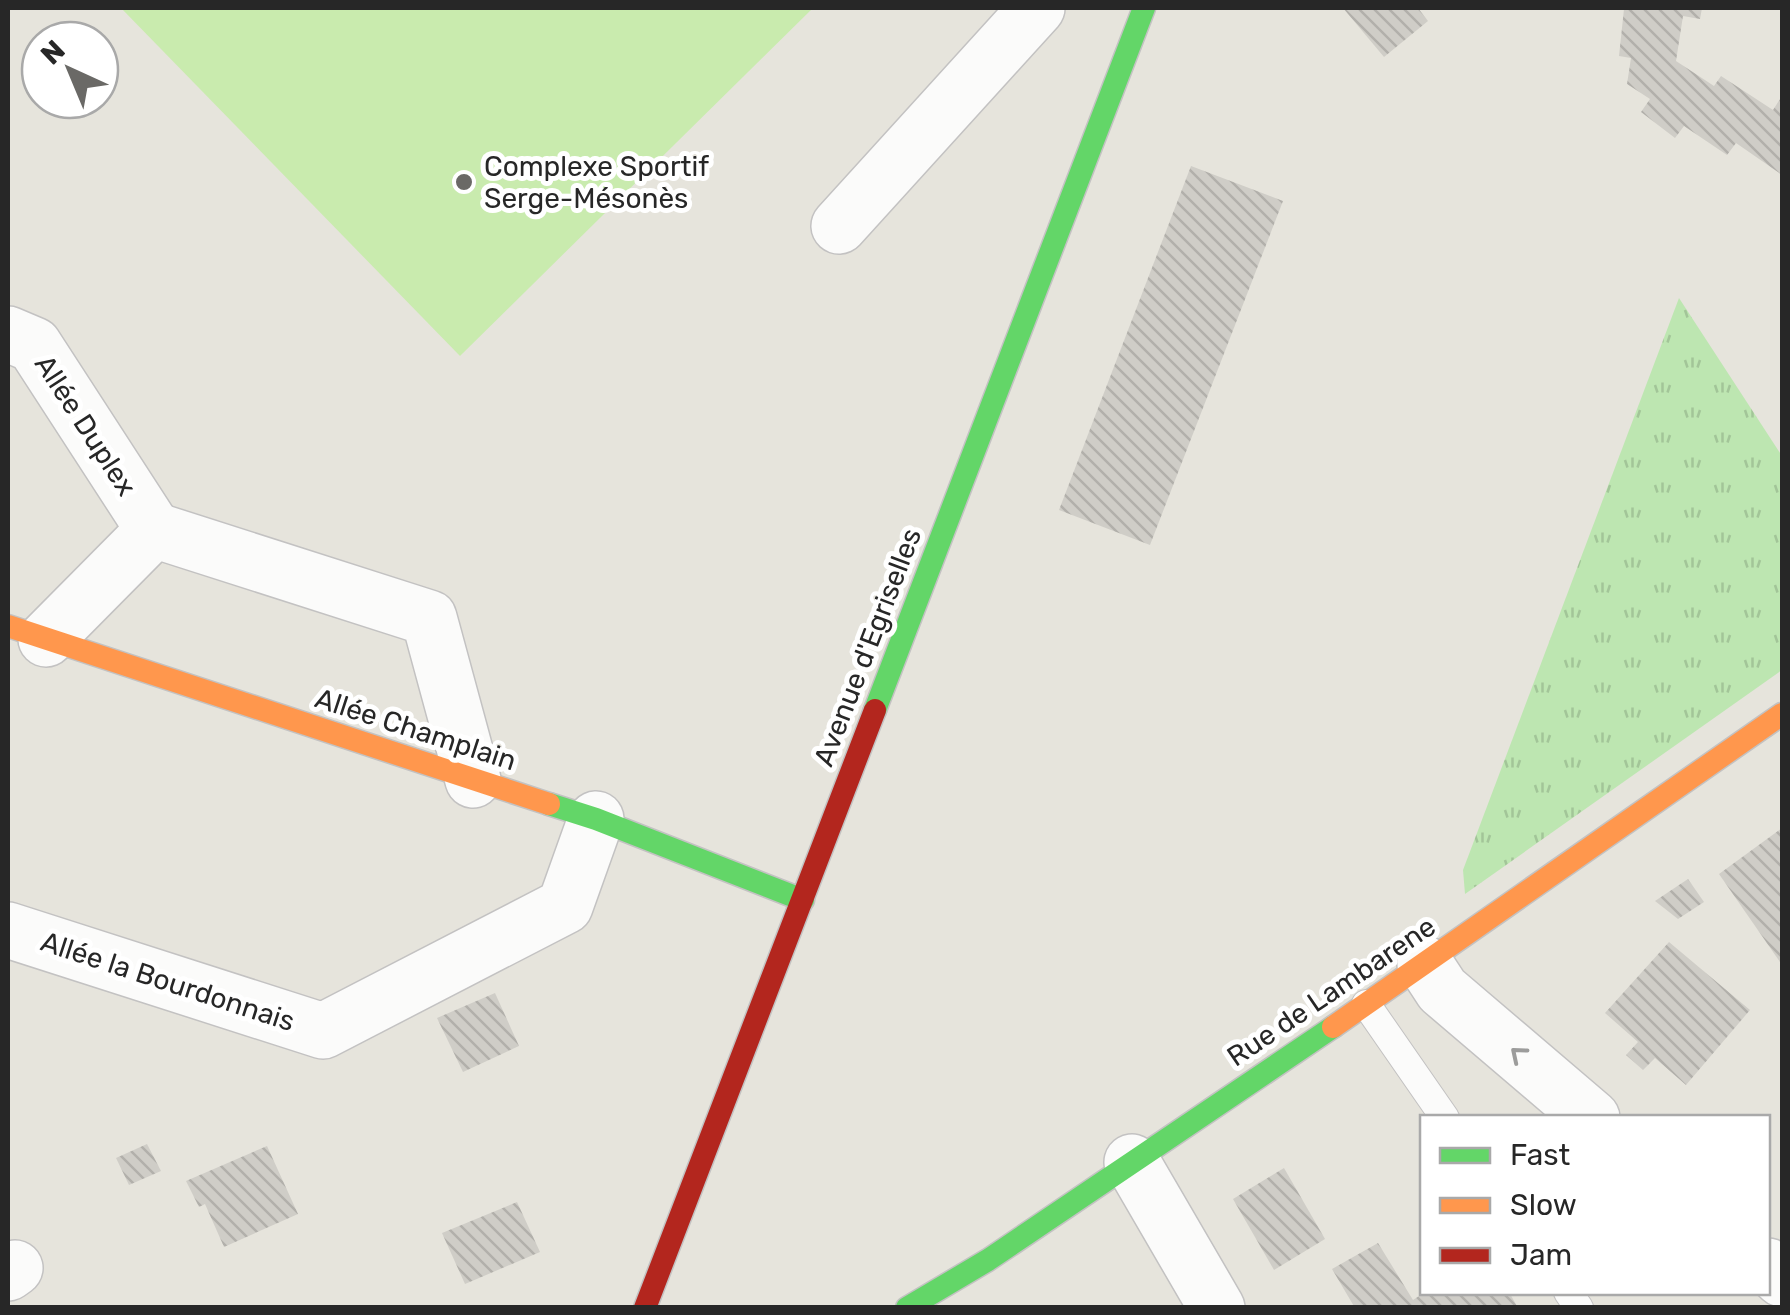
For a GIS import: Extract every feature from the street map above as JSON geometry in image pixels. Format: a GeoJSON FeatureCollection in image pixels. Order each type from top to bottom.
{"type":"FeatureCollection","features":[{"type":"Feature","properties":{"kind":"street"},"geometry":{"type":"LineString","coordinates":[[839,226],[1037,8]]}},
{"type":"Feature","properties":{"kind":"street","name":"Avenue d'Egriselles"},"geometry":{"type":"LineString","coordinates":[[645,1308],[1144,8]]}},
{"type":"Feature","properties":{"kind":"street","name":"Allée Duplex"},"geometry":{"type":"LineString","coordinates":[[8,334],[34,345],[154,530]]}},
{"type":"Feature","properties":{"kind":"street"},"geometry":{"type":"LineString","coordinates":[[27,633],[154,530],[429,618],[473,780]]}},
{"type":"Feature","properties":{"kind":"street","name":"Allée Champlain"},"geometry":{"type":"LineString","coordinates":[[27,633],[596,818],[803,900]]}},
{"type":"Feature","properties":{"kind":"street","name":"Rue de Lambarene"},"geometry":{"type":"LineString","coordinates":[[907,1308],[988,1260],[1426,964],[1782,714]]}},
{"type":"Feature","properties":{"kind":"street","name":"Allée la Bourdonnais"},"geometry":{"type":"LineString","coordinates":[[8,930],[323,1031],[564,906],[596,818]]}},
{"type":"Feature","properties":{"kind":"street"},"geometry":{"type":"LineString","coordinates":[[1426,964],[1442,990],[1588,1115]]}},
{"type":"Feature","properties":{"kind":"street"},"geometry":{"type":"LineString","coordinates":[[1132,1162],[1218,1308]]}},
{"type":"Feature","properties":{"kind":"lane"},"geometry":{"type":"LineString","coordinates":[[1366,1004],[1444,1115]]}},
{"type":"Feature","properties":{"kind":"green space","name":"Complexe Sportif Serge-Mésonès"},"geometry":{"type":"Polygon","coordinates":[[[121,8],[813,8],[460,356],[121,8]]]}},
{"type":"Feature","properties":{"kind":"green space"},"geometry":{"type":"Polygon","coordinates":[[[1679,298],[1782,456],[1782,670],[1465,894],[1463,870],[1679,298]]]}},
{"type":"Feature","properties":{"kind":"building"},"geometry":{"type":"Polygon","coordinates":[[[1343,8],[1418,8],[1428,21],[1384,57],[1343,8]]]}},
{"type":"Feature","properties":{"kind":"building"},"geometry":{"type":"Polygon","coordinates":[[[1702,8],[1700,19],[1683,16],[1676,61],[1714,86],[1721,76],[1773,110],[1782,96],[1782,175],[1736,143],[1727,155],[1684,126],[1675,138],[1641,112],[1650,99],[1627,84],[1631,58],[1619,56],[1624,9],[1702,8]]]}},
{"type":"Feature","properties":{"kind":"building"},"geometry":{"type":"Polygon","coordinates":[[[1191,166],[1283,201],[1150,545],[1059,510],[1191,166]]]}},
{"type":"Feature","properties":{"kind":"building"},"geometry":{"type":"Polygon","coordinates":[[[1782,828],[1782,965],[1719,874],[1782,828]]]}},
{"type":"Feature","properties":{"kind":"building"},"geometry":{"type":"Polygon","coordinates":[[[1688,879],[1704,902],[1678,919],[1655,901],[1688,879]]]}},
{"type":"Feature","properties":{"kind":"building"},"geometry":{"type":"Polygon","coordinates":[[[1669,942],[1750,1010],[1686,1085],[1655,1058],[1643,1070],[1626,1055],[1638,1042],[1605,1013],[1669,942]]]}},
{"type":"Feature","properties":{"kind":"building"},"geometry":{"type":"Polygon","coordinates":[[[495,993],[519,1046],[463,1072],[437,1018],[495,993]]]}},
{"type":"Feature","properties":{"kind":"building"},"geometry":{"type":"Polygon","coordinates":[[[147,1144],[161,1171],[129,1185],[116,1158],[147,1144]]]}},
{"type":"Feature","properties":{"kind":"building"},"geometry":{"type":"Polygon","coordinates":[[[267,1146],[298,1214],[224,1247],[205,1204],[199,1207],[186,1181],[267,1146]]]}},
{"type":"Feature","properties":{"kind":"building"},"geometry":{"type":"Polygon","coordinates":[[[1284,1168],[1325,1239],[1274,1270],[1233,1199],[1284,1168]]]}},
{"type":"Feature","properties":{"kind":"building"},"geometry":{"type":"Polygon","coordinates":[[[517,1202],[540,1252],[465,1284],[442,1233],[517,1202]]]}},
{"type":"Feature","properties":{"kind":"building"},"geometry":{"type":"Polygon","coordinates":[[[1378,1243],[1413,1300],[1420,1295],[1511,1295],[1518,1308],[1355,1308],[1332,1269],[1378,1243]]]}},
{"type":"Feature","properties":{"kind":"traffic: fast"},"geometry":{"type":"LineString","coordinates":[[875,710],[1144,8]]}},
{"type":"Feature","properties":{"kind":"traffic: fast"},"geometry":{"type":"LineString","coordinates":[[549,804],[803,900]]}},
{"type":"Feature","properties":{"kind":"traffic: fast"},"geometry":{"type":"LineString","coordinates":[[907,1308],[988,1260],[1333,1027]]}},
{"type":"Feature","properties":{"kind":"traffic: slow"},"geometry":{"type":"LineString","coordinates":[[8,626],[549,804]]}},
{"type":"Feature","properties":{"kind":"traffic: slow"},"geometry":{"type":"LineString","coordinates":[[1333,1027],[1782,714]]}},
{"type":"Feature","properties":{"kind":"traffic: jam"},"geometry":{"type":"LineString","coordinates":[[645,1308],[875,710]]}},
{"type":"Feature","properties":{"kind":"place","name":"Complexe Sportif Serge-Mésonès"},"geometry":{"type":"Point","coordinates":[464,182]}}]}
